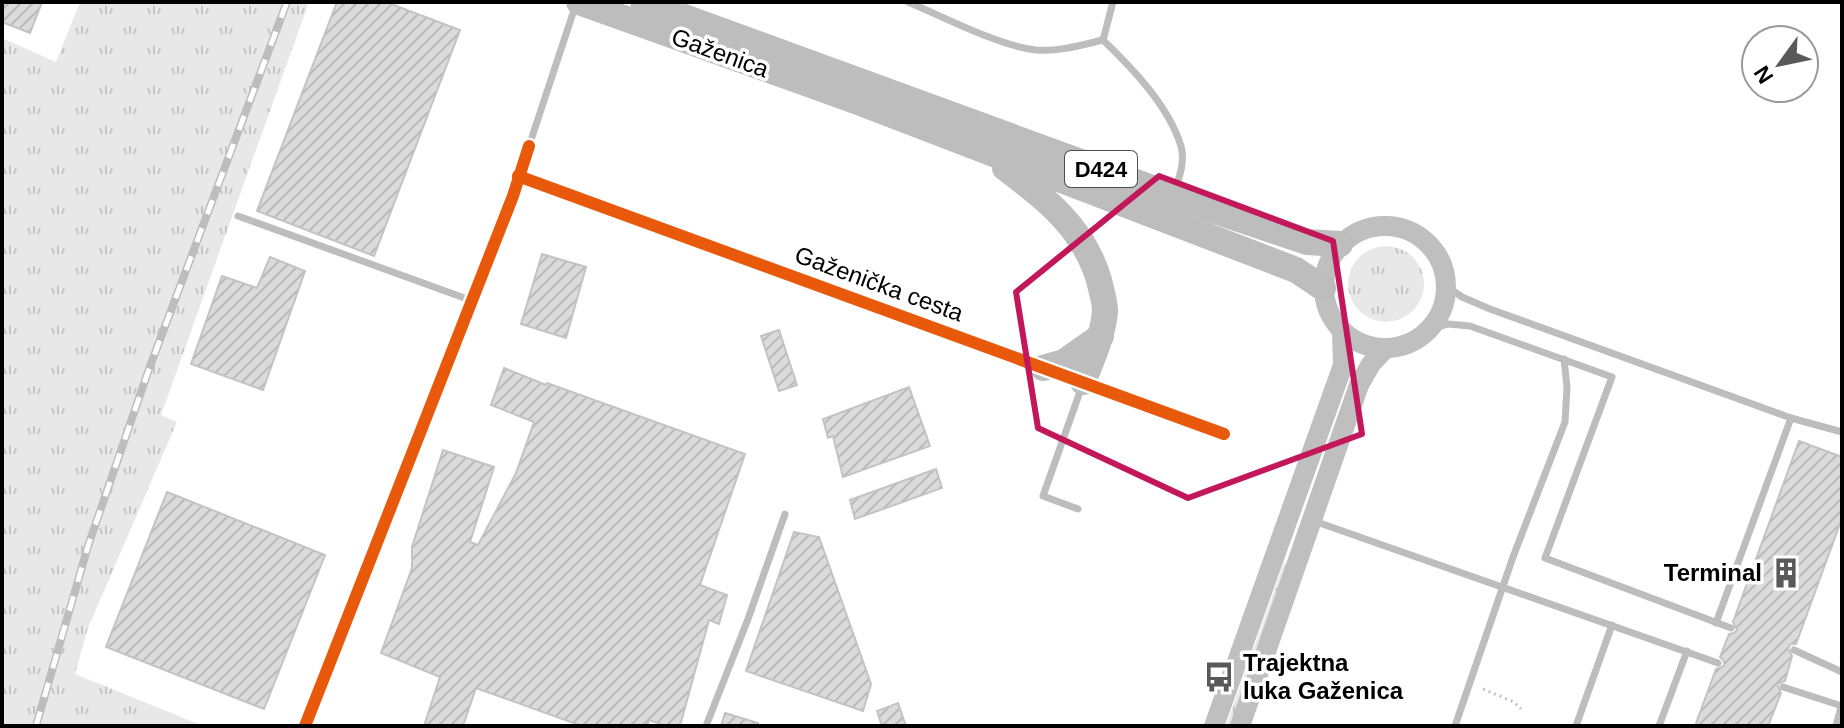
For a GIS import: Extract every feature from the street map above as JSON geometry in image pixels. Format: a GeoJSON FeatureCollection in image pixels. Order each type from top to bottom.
{"type":"FeatureCollection","features":[{"type":"Feature","properties":{"kind":"highway","name":"Gaženica"},"geometry":{"type":"LineString","coordinates":[[578,2],[862,93]]}},
{"type":"Feature","properties":{"kind":"highway","name":"Gaženica"},"geometry":{"type":"LineString","coordinates":[[643,2],[862,93]]}},
{"type":"Feature","properties":{"kind":"highway","name":"D424"},"geometry":{"type":"LineString","coordinates":[[862,93],[980,149],[1296,270],[1323,288]]}},
{"type":"Feature","properties":{"kind":"highway","name":"D424"},"geometry":{"type":"LineString","coordinates":[[862,93],[1307,242],[1340,244]]}},
{"type":"Feature","properties":{"kind":"highway"},"geometry":{"type":"LineString","coordinates":[[980,149],[1053,205],[1075,230],[1092,259],[1105,307],[1101,336],[1083,382]]}},
{"type":"Feature","properties":{"kind":"highway"},"geometry":{"type":"LineString","coordinates":[[1043,368],[1064,362],[1101,336]]}},
{"type":"Feature","properties":{"kind":"main road"},"geometry":{"type":"LineString","coordinates":[[1395,226],[1427,242],[1435,252],[1446,286],[1442,309],[1429,329],[1409,343],[1386,348],[1370,346],[1342,331],[1332,318],[1323,288],[1325,272],[1340,244],[1360,230],[1395,226]]}},
{"type":"Feature","properties":{"kind":"main road"},"geometry":{"type":"LineString","coordinates":[[1214,726],[1343,365],[1342,331]]}},
{"type":"Feature","properties":{"kind":"main road"},"geometry":{"type":"LineString","coordinates":[[1240,726],[1359,385],[1371,364],[1386,348]]}},
{"type":"Feature","properties":{"kind":"street"},"geometry":{"type":"LineString","coordinates":[[305,726],[529,146]]}},
{"type":"Feature","properties":{"kind":"street","name":"Gaženička cesta"},"geometry":{"type":"LineString","coordinates":[[518,176],[1224,434]]}},
{"type":"Feature","properties":{"kind":"lane"},"geometry":{"type":"LineString","coordinates":[[529,146],[578,2]]}},
{"type":"Feature","properties":{"kind":"lane"},"geometry":{"type":"LineString","coordinates":[[908,2],[1002,40],[1036,50],[1103,40]]}},
{"type":"Feature","properties":{"kind":"lane"},"geometry":{"type":"LineString","coordinates":[[1103,40],[1113,2]]}},
{"type":"Feature","properties":{"kind":"lane"},"geometry":{"type":"LineString","coordinates":[[1103,40],[1148,90],[1182,148],[1182,170],[1173,195]]}},
{"type":"Feature","properties":{"kind":"lane"},"geometry":{"type":"LineString","coordinates":[[238,216],[470,300]]}},
{"type":"Feature","properties":{"kind":"lane"},"geometry":{"type":"LineString","coordinates":[[1446,286],[1490,309],[1791,418],[1842,432]]}},
{"type":"Feature","properties":{"kind":"lane"},"geometry":{"type":"LineString","coordinates":[[1429,329],[1448,324],[1470,326],[1612,377],[1545,558],[1731,628]]}},
{"type":"Feature","properties":{"kind":"lane"},"geometry":{"type":"LineString","coordinates":[[1455,726],[1502,587],[1565,422],[1567,387],[1564,359]]}},
{"type":"Feature","properties":{"kind":"lane"},"geometry":{"type":"LineString","coordinates":[[1078,509],[1043,496],[1083,382]]}},
{"type":"Feature","properties":{"kind":"lane"},"geometry":{"type":"LineString","coordinates":[[1716,623],[1791,418]]}},
{"type":"Feature","properties":{"kind":"lane"},"geometry":{"type":"LineString","coordinates":[[706,726],[744,632],[785,514]]}},
{"type":"Feature","properties":{"kind":"lane"},"geometry":{"type":"LineString","coordinates":[[1312,520],[1718,663]]}},
{"type":"Feature","properties":{"kind":"lane"},"geometry":{"type":"LineString","coordinates":[[1576,726],[1612,625]]}},
{"type":"Feature","properties":{"kind":"lane"},"geometry":{"type":"LineString","coordinates":[[1794,650],[1842,672]]}},
{"type":"Feature","properties":{"kind":"lane"},"geometry":{"type":"LineString","coordinates":[[1657,725],[1687,651]]}},
{"type":"Feature","properties":{"kind":"lane"},"geometry":{"type":"LineString","coordinates":[[1783,687],[1842,707],[1836,726]]}},
{"type":"Feature","properties":{"kind":"path"},"geometry":{"type":"LineString","coordinates":[[1483,689],[1514,702],[1521,709]]}},
{"type":"Feature","properties":{"kind":"highlighted area"},"geometry":{"type":"Polygon","coordinates":[[[1159,176],[1333,241],[1362,434],[1188,498],[1038,428],[1016,292],[1159,176]]]}},
{"type":"Feature","properties":{"kind":"green space"},"geometry":{"type":"Polygon","coordinates":[[[80,2],[309,2],[161,415],[177,422],[88,628],[75,674],[203,726],[2,726],[2,38],[56,62],[80,2]]]}},
{"type":"Feature","properties":{"kind":"green space"},"geometry":{"type":"Polygon","coordinates":[[[1386,246],[1401,249],[1413,257],[1421,269],[1424,284],[1421,299],[1413,311],[1401,319],[1386,322],[1371,319],[1359,311],[1351,299],[1348,284],[1351,269],[1359,257],[1371,249],[1386,246]]]}},
{"type":"Feature","properties":{"kind":"green space"},"geometry":{"type":"Polygon","coordinates":[[[1284,563],[1290,565],[1232,726],[1226,726],[1284,563]]]}},
{"type":"Feature","properties":{"kind":"building"},"geometry":{"type":"Polygon","coordinates":[[[2,2],[42,2],[30,33],[2,22],[2,2]]]}},
{"type":"Feature","properties":{"kind":"building"},"geometry":{"type":"Polygon","coordinates":[[[337,2],[386,2],[460,30],[374,256],[257,211],[337,2]]]}},
{"type":"Feature","properties":{"kind":"building"},"geometry":{"type":"Polygon","coordinates":[[[542,254],[586,267],[566,338],[521,324],[542,254]]]}},
{"type":"Feature","properties":{"kind":"building"},"geometry":{"type":"Polygon","coordinates":[[[270,257],[305,271],[263,390],[191,364],[222,276],[257,288],[270,257]]]}},
{"type":"Feature","properties":{"kind":"building"},"geometry":{"type":"Polygon","coordinates":[[[779,330],[797,385],[779,391],[761,336],[779,330]]]}},
{"type":"Feature","properties":{"kind":"building"},"geometry":{"type":"Polygon","coordinates":[[[504,368],[745,454],[700,585],[727,595],[719,624],[709,620],[680,726],[666,726],[649,720],[647,726],[582,726],[476,688],[463,726],[424,726],[440,677],[381,653],[412,568],[412,547],[443,450],[494,467],[470,542],[478,545],[516,473],[534,422],[491,405],[504,368]]]}},
{"type":"Feature","properties":{"kind":"building"},"geometry":{"type":"Polygon","coordinates":[[[909,387],[930,446],[843,477],[833,436],[828,438],[823,419],[909,387]]]}},
{"type":"Feature","properties":{"kind":"building","name":"Terminal"},"geometry":{"type":"Polygon","coordinates":[[[1799,441],[1842,457],[1842,518],[1796,644],[1788,648],[1792,656],[1785,681],[1777,684],[1781,693],[1768,726],[1695,726],[1716,669],[1724,666],[1720,657],[1729,634],[1737,630],[1733,622],[1799,441]]]}},
{"type":"Feature","properties":{"kind":"building"},"geometry":{"type":"Polygon","coordinates":[[[936,469],[942,488],[855,519],[850,500],[936,469]]]}},
{"type":"Feature","properties":{"kind":"building"},"geometry":{"type":"Polygon","coordinates":[[[167,492],[325,555],[264,709],[106,647],[167,492]]]}},
{"type":"Feature","properties":{"kind":"building"},"geometry":{"type":"Polygon","coordinates":[[[794,532],[819,537],[871,684],[863,711],[746,671],[794,532]]]}},
{"type":"Feature","properties":{"kind":"building"},"geometry":{"type":"Polygon","coordinates":[[[898,703],[906,726],[882,726],[877,711],[898,703]]]}},
{"type":"Feature","properties":{"kind":"building"},"geometry":{"type":"Polygon","coordinates":[[[725,713],[758,723],[758,726],[721,726],[725,713]]]}},
{"type":"Feature","properties":{"kind":"railway"},"geometry":{"type":"LineString","coordinates":[[36,726],[88,546],[149,369],[287,2]]}},
{"type":"Feature","properties":{"kind":"cycle path"},"geometry":{"type":"LineString","coordinates":[[305,726],[513,196],[529,146]]}},
{"type":"Feature","properties":{"kind":"cycle path"},"geometry":{"type":"LineString","coordinates":[[518,176],[1224,434]]}},
{"type":"Feature","properties":{"kind":"place","name":"Terminal"},"geometry":{"type":"Point","coordinates":[1786,573]}},
{"type":"Feature","properties":{"kind":"place","name":"Trajektna luka Gaženica"},"geometry":{"type":"Point","coordinates":[1219,677]}}]}
